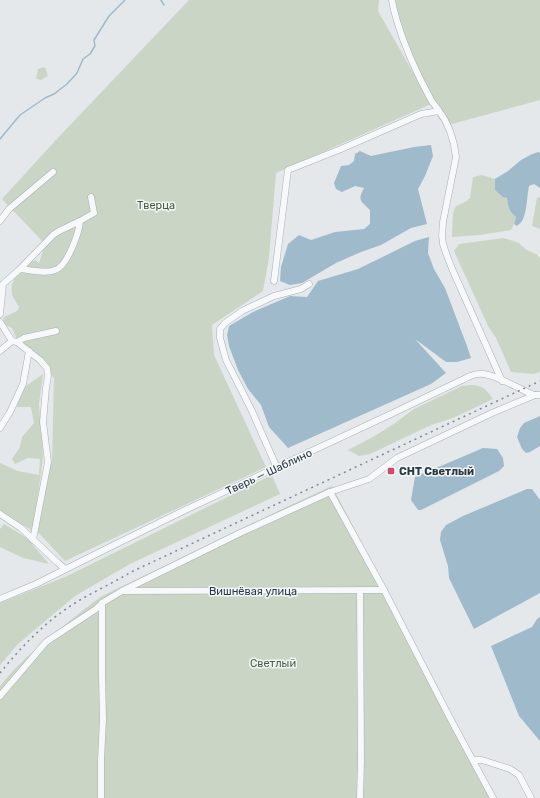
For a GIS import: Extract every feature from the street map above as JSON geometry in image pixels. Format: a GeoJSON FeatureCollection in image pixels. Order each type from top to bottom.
{"type":"FeatureCollection","features":[{"type":"Feature","properties":{"kind":"street"},"geometry":{"type":"LineString","coordinates":[[392,0],[400,31],[416,70],[430,100],[448,125],[455,148],[456,157],[443,222],[443,244],[453,271],[502,380]]}},
{"type":"Feature","properties":{"kind":"street"},"geometry":{"type":"LineString","coordinates":[[274,281],[288,170],[341,149],[421,114],[439,111]]}},
{"type":"Feature","properties":{"kind":"street"},"geometry":{"type":"LineString","coordinates":[[0,221],[8,209],[53,172]]}},
{"type":"Feature","properties":{"kind":"street"},"geometry":{"type":"LineString","coordinates":[[0,314],[2,281],[20,269],[53,235],[94,213],[91,196]]}},
{"type":"Feature","properties":{"kind":"street"},"geometry":{"type":"LineString","coordinates":[[20,269],[48,272],[59,268],[71,250],[80,221]]}},
{"type":"Feature","properties":{"kind":"street"},"geometry":{"type":"LineString","coordinates":[[277,468],[251,409],[226,360],[220,338],[220,330],[225,323],[242,311],[274,296],[301,289],[309,284]]}},
{"type":"Feature","properties":{"kind":"street"},"geometry":{"type":"LineString","coordinates":[[0,322],[14,341],[29,351],[46,366],[48,376],[43,422],[48,462],[33,540]]}},
{"type":"Feature","properties":{"kind":"street"},"geometry":{"type":"LineString","coordinates":[[0,351],[14,341],[56,331]]}},
{"type":"Feature","properties":{"kind":"street"},"geometry":{"type":"LineString","coordinates":[[0,428],[10,412],[23,384],[29,351]]}},
{"type":"Feature","properties":{"kind":"street","name":"Тверь — Шаблино"},"geometry":{"type":"LineString","coordinates":[[0,599],[36,584],[181,512],[474,375],[485,374],[538,395]]}},
{"type":"Feature","properties":{"kind":"street"},"geometry":{"type":"LineString","coordinates":[[0,696],[46,642],[122,591],[240,533],[330,492],[369,479],[397,458],[492,413],[538,395]]}},
{"type":"Feature","properties":{"kind":"street"},"geometry":{"type":"LineString","coordinates":[[330,492],[384,590],[493,798]]}},
{"type":"Feature","properties":{"kind":"street"},"geometry":{"type":"LineString","coordinates":[[0,514],[21,528],[66,569]]}},
{"type":"Feature","properties":{"kind":"street"},"geometry":{"type":"LineString","coordinates":[[360,590],[360,798]]}},
{"type":"Feature","properties":{"kind":"street","name":"Вишнёвая улица"},"geometry":{"type":"LineString","coordinates":[[122,591],[384,590]]}},
{"type":"Feature","properties":{"kind":"street"},"geometry":{"type":"LineString","coordinates":[[101,798],[103,719],[102,603]]}},
{"type":"Feature","properties":{"kind":"street"},"geometry":{"type":"LineString","coordinates":[[472,760],[482,760],[510,769],[519,775],[532,798]]}},
{"type":"Feature","properties":{"kind":"green space","name":"Тверца"},"geometry":{"type":"Polygon","coordinates":[[[189,0],[379,0],[378,11],[431,104],[276,173],[269,257],[263,291],[212,325],[214,355],[266,467],[65,561],[32,526],[31,530],[0,510],[0,463],[18,471],[39,475],[40,459],[28,458],[15,464],[12,459],[20,447],[22,437],[34,423],[31,407],[17,407],[23,388],[43,374],[39,404],[43,456],[37,501],[52,461],[54,378],[19,337],[16,338],[12,328],[3,324],[4,317],[17,311],[19,307],[12,293],[15,278],[26,266],[35,260],[39,263],[45,244],[2,199],[189,0]]]}},
{"type":"Feature","properties":{"kind":"green space"},"geometry":{"type":"Polygon","coordinates":[[[390,0],[540,0],[540,100],[448,125],[439,119],[391,8],[390,0]]]}},
{"type":"Feature","properties":{"kind":"green space"},"geometry":{"type":"Polygon","coordinates":[[[45,67],[48,76],[41,80],[36,79],[38,69],[45,67]]]}},
{"type":"Feature","properties":{"kind":"green space"},"geometry":{"type":"Polygon","coordinates":[[[482,175],[495,179],[495,190],[507,198],[509,209],[516,217],[514,224],[511,230],[452,237],[453,213],[456,206],[470,198],[473,177],[482,175]]]}},
{"type":"Feature","properties":{"kind":"green space"},"geometry":{"type":"Polygon","coordinates":[[[540,197],[540,229],[532,226],[537,198],[540,197]]]}},
{"type":"Feature","properties":{"kind":"green space"},"geometry":{"type":"Polygon","coordinates":[[[504,238],[519,243],[525,249],[536,254],[540,258],[540,372],[533,374],[511,372],[496,338],[488,326],[454,251],[459,244],[504,238]]]}},
{"type":"Feature","properties":{"kind":"green space"},"geometry":{"type":"Polygon","coordinates":[[[470,385],[483,388],[493,399],[453,418],[431,425],[370,454],[359,456],[348,450],[373,437],[414,409],[462,386],[470,385]]]}},
{"type":"Feature","properties":{"kind":"green space"},"geometry":{"type":"Polygon","coordinates":[[[272,475],[280,494],[130,564],[75,596],[18,644],[0,665],[0,603],[65,577],[272,475]]]}},
{"type":"Feature","properties":{"kind":"green space","name":"Светлый"},"geometry":{"type":"Polygon","coordinates":[[[332,486],[495,798],[0,798],[0,686],[14,670],[71,620],[102,596],[332,486]]]}},
{"type":"Feature","properties":{"kind":"green space"},"geometry":{"type":"Polygon","coordinates":[[[4,524],[27,538],[49,564],[23,558],[0,547],[0,529],[4,524]]]}},
{"type":"Feature","properties":{"kind":"water"},"geometry":{"type":"Polygon","coordinates":[[[431,145],[433,156],[418,189],[427,224],[411,228],[381,245],[336,263],[302,283],[290,285],[280,281],[281,267],[288,244],[299,235],[311,240],[335,232],[364,229],[370,224],[370,210],[362,203],[360,198],[364,188],[355,186],[342,192],[336,189],[334,183],[341,166],[349,165],[354,161],[355,154],[360,151],[371,156],[431,145]]]}},
{"type":"Feature","properties":{"kind":"water"},"geometry":{"type":"Polygon","coordinates":[[[538,152],[540,153],[540,188],[534,184],[529,186],[524,215],[522,221],[517,226],[514,224],[516,217],[509,209],[507,198],[503,197],[495,190],[495,179],[508,171],[521,160],[538,152]]]}},
{"type":"Feature","properties":{"kind":"water"},"geometry":{"type":"Polygon","coordinates":[[[429,237],[428,253],[434,269],[445,288],[471,358],[457,362],[446,362],[415,339],[446,373],[431,384],[288,448],[269,427],[261,405],[248,389],[238,370],[229,346],[227,335],[229,326],[253,312],[290,296],[307,297],[318,281],[358,269],[415,241],[429,237]]]}},
{"type":"Feature","properties":{"kind":"water"},"geometry":{"type":"Polygon","coordinates":[[[540,416],[540,446],[526,453],[522,449],[517,437],[520,428],[524,423],[540,416]]]}},
{"type":"Feature","properties":{"kind":"water"},"geometry":{"type":"Polygon","coordinates":[[[483,448],[497,449],[503,458],[504,466],[499,471],[421,510],[418,510],[411,500],[415,477],[483,448]]]}},
{"type":"Feature","properties":{"kind":"water"},"geometry":{"type":"Polygon","coordinates":[[[527,489],[532,489],[540,500],[540,593],[474,629],[449,578],[448,566],[440,540],[441,532],[446,525],[463,516],[527,489]]]}},
{"type":"Feature","properties":{"kind":"water"},"geometry":{"type":"Polygon","coordinates":[[[540,617],[540,741],[519,716],[491,646],[532,627],[540,617]]]}},
{"type":"Feature","properties":{"kind":"waterway"},"geometry":{"type":"LineString","coordinates":[[0,139],[20,115],[45,98],[54,94],[67,84],[77,73],[83,59],[90,54],[95,46],[94,40],[109,16],[125,0]]}},
{"type":"Feature","properties":{"kind":"waterway"},"geometry":{"type":"LineString","coordinates":[[161,0],[164,5]]}},
{"type":"Feature","properties":{"kind":"railway"},"geometry":{"type":"LineString","coordinates":[[0,673],[25,644],[64,610],[131,572],[540,381]]}},
{"type":"Feature","properties":{"kind":"place","name":"СНТ Светлый"},"geometry":{"type":"Point","coordinates":[391,471]}}]}
